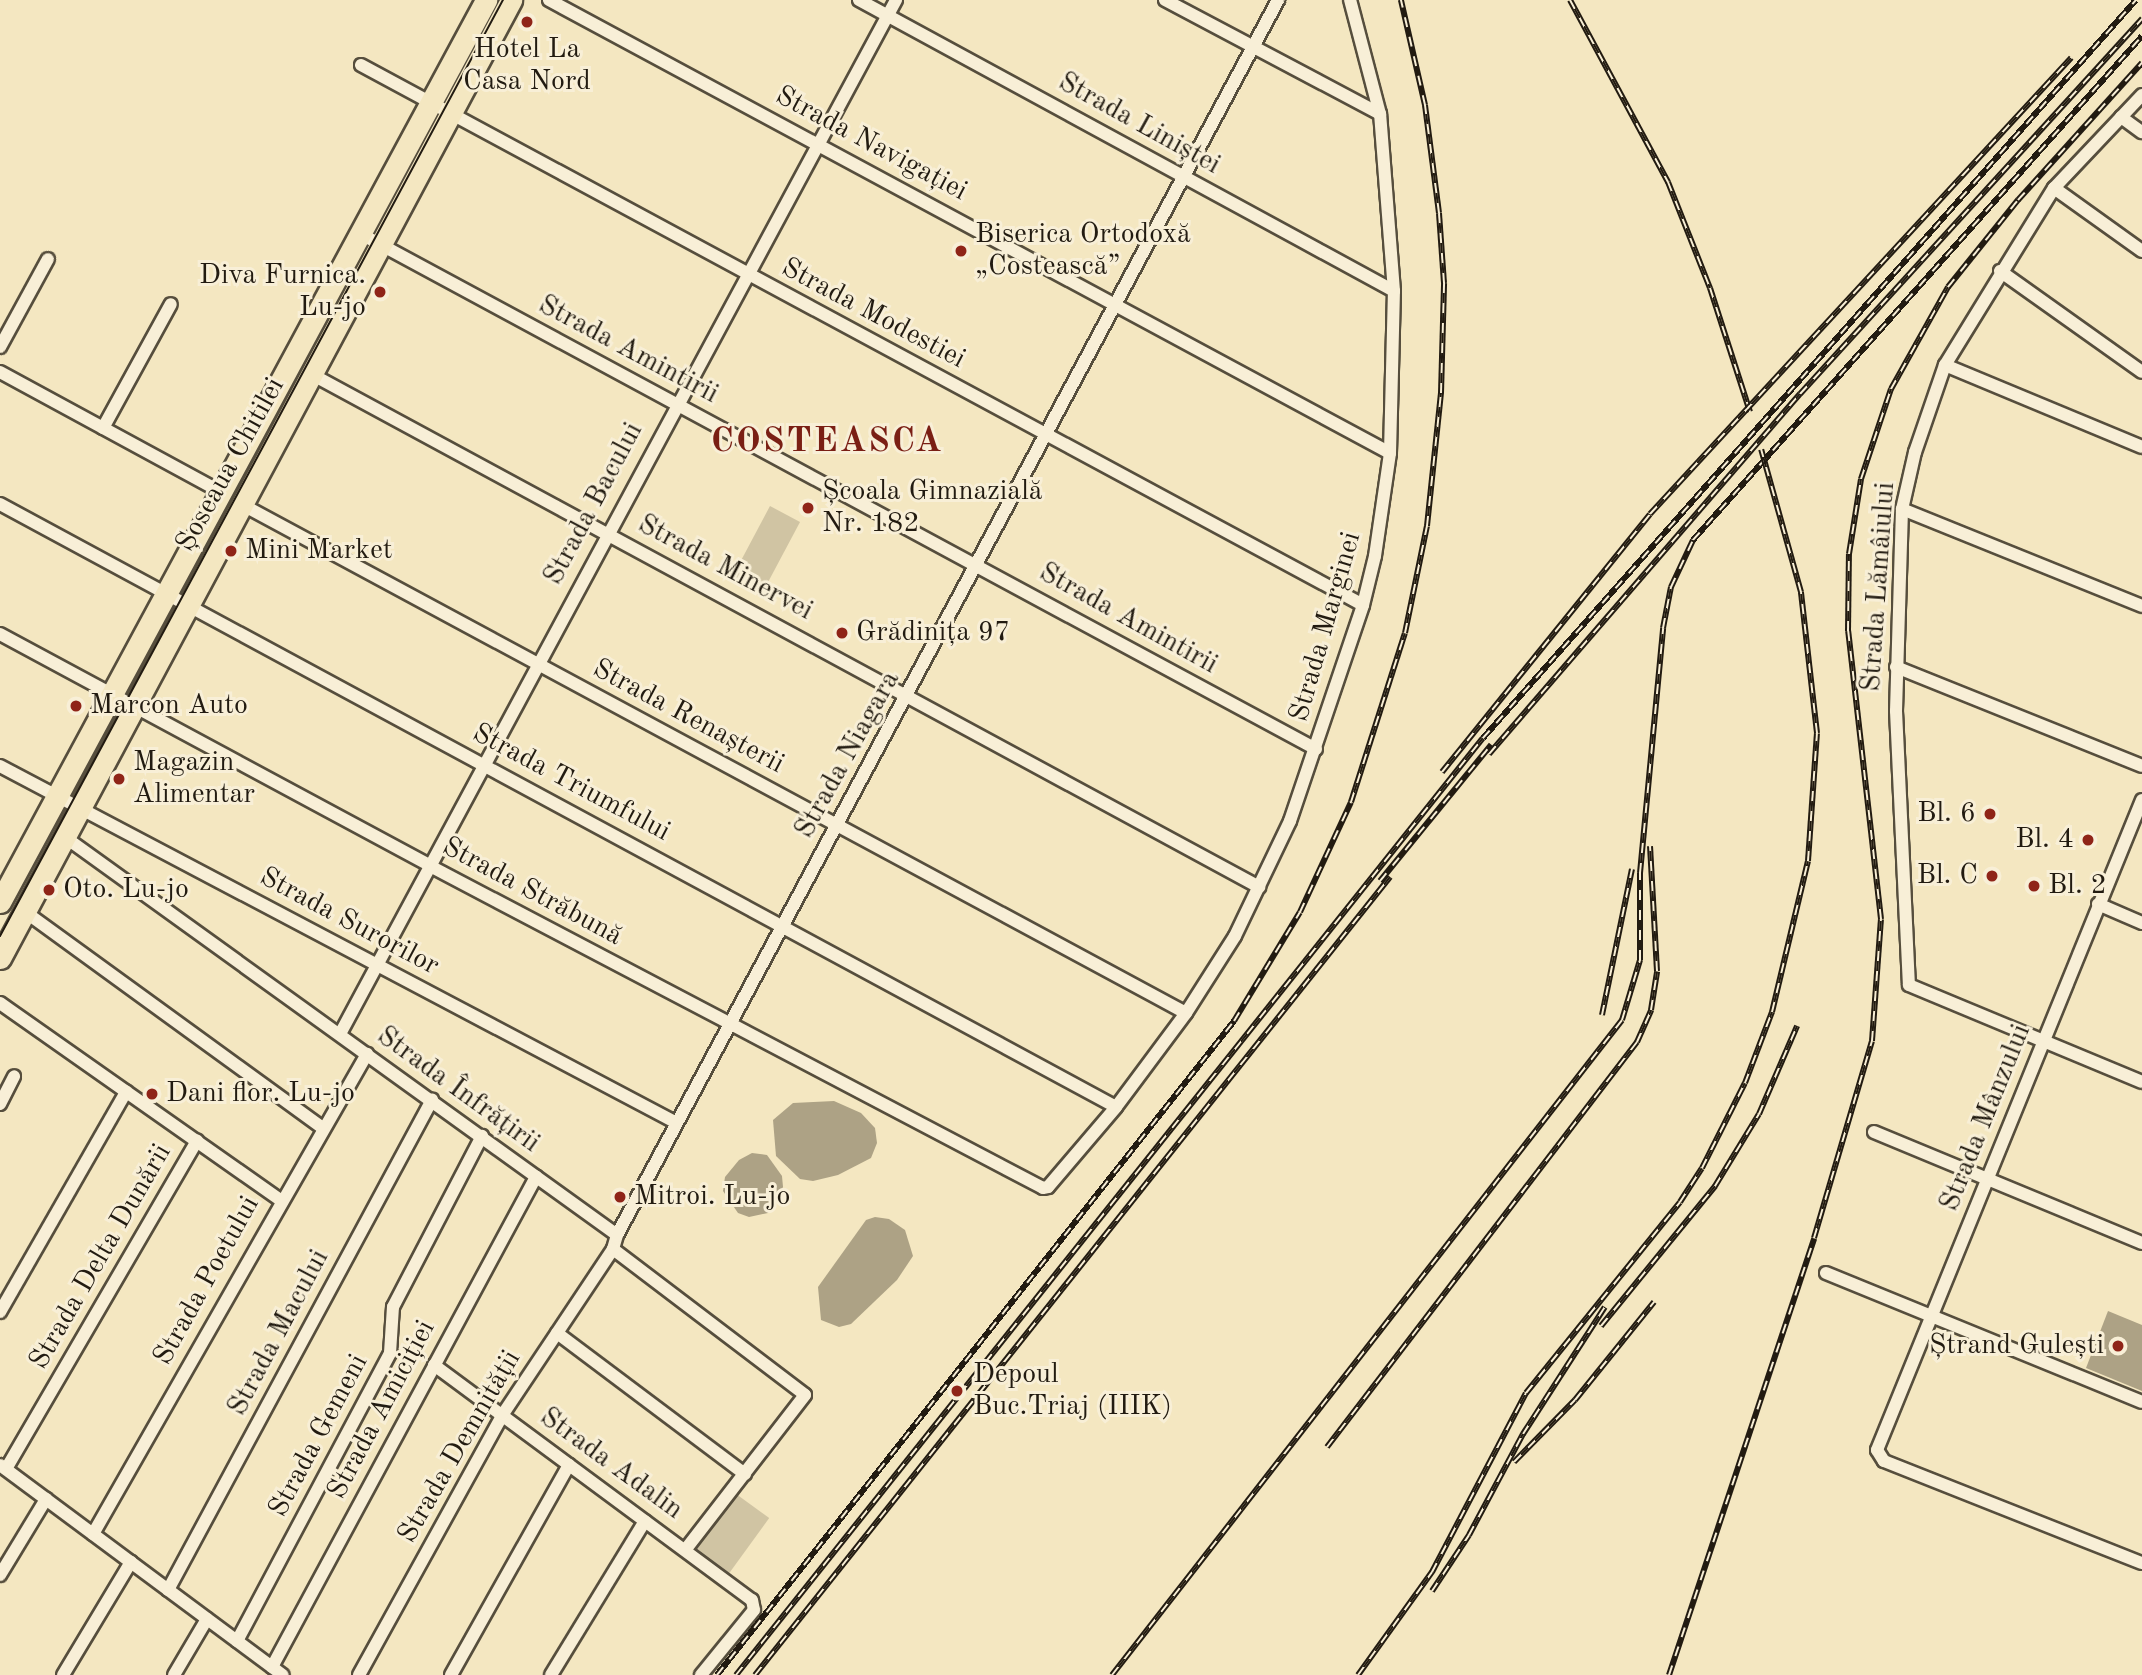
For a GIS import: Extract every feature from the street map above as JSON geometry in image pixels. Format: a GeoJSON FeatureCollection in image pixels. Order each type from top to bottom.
{"type":"FeatureCollection","features":[{"type":"Feature","properties":{"kind":"main road","name":"Șoseaua Chitilei"},"geometry":{"type":"LineString","coordinates":[[1,899],[58,798],[186,605],[313,375],[380,245],[486,0]]}},
{"type":"Feature","properties":{"kind":"main road","name":"Șoseaua Chitilei"},"geometry":{"type":"LineString","coordinates":[[0,958],[77,808],[167,595],[221,492],[361,234],[511,0]]}},
{"type":"Feature","properties":{"kind":"street","name":"Strada Navigației"},"geometry":{"type":"LineString","coordinates":[[549,0],[1390,453]]}},
{"type":"Feature","properties":{"kind":"street","name":"Strada Liniștei"},"geometry":{"type":"LineString","coordinates":[[859,0],[1394,291]]}},
{"type":"Feature","properties":{"kind":"street","name":"Strada Bacului"},"geometry":{"type":"LineString","coordinates":[[340,1034],[536,664],[896,0]]}},
{"type":"Feature","properties":{"kind":"street"},"geometry":{"type":"LineString","coordinates":[[1164,0],[1380,114]]}},
{"type":"Feature","properties":{"kind":"street","name":"Strada Niagara"},"geometry":{"type":"LineString","coordinates":[[617,1235],[675,1122],[908,695],[1278,0]]}},
{"type":"Feature","properties":{"kind":"street","name":"Strada Marginei"},"geometry":{"type":"LineString","coordinates":[[1043,1188],[1116,1107],[1186,1013],[1223,957],[1259,887],[1315,749],[1363,605],[1375,555],[1390,453],[1394,291],[1380,114],[1350,0]]}},
{"type":"Feature","properties":{"kind":"street","name":"Strada Modestiei"},"geometry":{"type":"LineString","coordinates":[[361,65],[1363,605]]}},
{"type":"Feature","properties":{"kind":"street","name":"Strada Lămâiului"},"geometry":{"type":"LineString","coordinates":[[2045,1040],[1909,985],[1900,850],[1896,667],[1902,509],[1915,452],[1944,365],[2054,188],[2142,95]]}},
{"type":"Feature","properties":{"kind":"street"},"geometry":{"type":"LineString","coordinates":[[2121,117],[2142,132]]}},
{"type":"Feature","properties":{"kind":"street"},"geometry":{"type":"LineString","coordinates":[[2054,188],[2142,251]]}},
{"type":"Feature","properties":{"kind":"street","name":"Strada Amintirii"},"geometry":{"type":"LineString","coordinates":[[361,234],[1315,749]]}},
{"type":"Feature","properties":{"kind":"street"},"geometry":{"type":"LineString","coordinates":[[0,348],[48,259]]}},
{"type":"Feature","properties":{"kind":"street"},"geometry":{"type":"LineString","coordinates":[[2000,271],[2142,372]]}},
{"type":"Feature","properties":{"kind":"street"},"geometry":{"type":"LineString","coordinates":[[103,428],[171,304]]}},
{"type":"Feature","properties":{"kind":"street"},"geometry":{"type":"LineString","coordinates":[[1944,365],[2142,447]]}},
{"type":"Feature","properties":{"kind":"street"},"geometry":{"type":"LineString","coordinates":[[0,372],[221,492]]}},
{"type":"Feature","properties":{"kind":"street","name":"Strada Minervei"},"geometry":{"type":"LineString","coordinates":[[313,375],[1259,887]]}},
{"type":"Feature","properties":{"kind":"street","name":"Strada Triumfului"},"geometry":{"type":"LineString","coordinates":[[0,504],[1116,1107]]}},
{"type":"Feature","properties":{"kind":"street","name":"Strada Renașterii"},"geometry":{"type":"LineString","coordinates":[[241,504],[1186,1013]]}},
{"type":"Feature","properties":{"kind":"street"},"geometry":{"type":"LineString","coordinates":[[1902,509],[2142,606]]}},
{"type":"Feature","properties":{"kind":"street","name":"Strada Străbună"},"geometry":{"type":"LineString","coordinates":[[0,634],[430,866],[1043,1188]]}},
{"type":"Feature","properties":{"kind":"street"},"geometry":{"type":"LineString","coordinates":[[1896,667],[2142,766]]}},
{"type":"Feature","properties":{"kind":"street","name":"Strada Surorilor"},"geometry":{"type":"LineString","coordinates":[[0,766],[675,1122]]}},
{"type":"Feature","properties":{"kind":"street","name":"Strada Mânzului"},"geometry":{"type":"LineString","coordinates":[[2142,800],[1878,1444],[1878,1455],[1884,1461],[2142,1563]]}},
{"type":"Feature","properties":{"kind":"street","name":"Strada Înfrățirii"},"geometry":{"type":"LineString","coordinates":[[62,835],[617,1235]]}},
{"type":"Feature","properties":{"kind":"street"},"geometry":{"type":"LineString","coordinates":[[2098,904],[2142,923]]}},
{"type":"Feature","properties":{"kind":"street"},"geometry":{"type":"LineString","coordinates":[[24,911],[323,1128]]}},
{"type":"Feature","properties":{"kind":"street"},"geometry":{"type":"LineString","coordinates":[[0,1003],[280,1200]]}},
{"type":"Feature","properties":{"kind":"street"},"geometry":{"type":"LineString","coordinates":[[2045,1040],[2142,1082]]}},
{"type":"Feature","properties":{"kind":"street","name":"Strada Poetului"},"geometry":{"type":"LineString","coordinates":[[93,1534],[280,1200],[367,1054]]}},
{"type":"Feature","properties":{"kind":"street"},"geometry":{"type":"LineString","coordinates":[[0,1104],[14,1076]]}},
{"type":"Feature","properties":{"kind":"street"},"geometry":{"type":"LineString","coordinates":[[0,1312],[126,1092]]}},
{"type":"Feature","properties":{"kind":"street","name":"Strada Macului"},"geometry":{"type":"LineString","coordinates":[[168,1590],[432,1100]]}},
{"type":"Feature","properties":{"kind":"street"},"geometry":{"type":"LineString","coordinates":[[1874,1132],[2142,1243]]}},
{"type":"Feature","properties":{"kind":"street","name":"Strada Gemeni"},"geometry":{"type":"LineString","coordinates":[[237,1641],[390,1353],[393,1307],[482,1136]]}},
{"type":"Feature","properties":{"kind":"street","name":"Strada Delta Dunării"},"geometry":{"type":"LineString","coordinates":[[3,1467],[197,1141]]}},
{"type":"Feature","properties":{"kind":"street","name":"Strada Amiciției"},"geometry":{"type":"LineString","coordinates":[[278,1672],[434,1365],[536,1177]]}},
{"type":"Feature","properties":{"kind":"street"},"geometry":{"type":"LineString","coordinates":[[617,1235],[613,1250],[805,1395],[686,1549]]}},
{"type":"Feature","properties":{"kind":"street","name":"Strada Demnității"},"geometry":{"type":"LineString","coordinates":[[359,1675],[503,1414],[613,1250]]}},
{"type":"Feature","properties":{"kind":"street"},"geometry":{"type":"LineString","coordinates":[[1826,1273],[2142,1402]]}},
{"type":"Feature","properties":{"kind":"street"},"geometry":{"type":"LineString","coordinates":[[557,1333],[745,1474]]}},
{"type":"Feature","properties":{"kind":"street","name":"Strada Adalin"},"geometry":{"type":"LineString","coordinates":[[434,1365],[686,1549],[755,1605],[701,1675]]}},
{"type":"Feature","properties":{"kind":"street"},"geometry":{"type":"LineString","coordinates":[[451,1675],[569,1465]]}},
{"type":"Feature","properties":{"kind":"street"},"geometry":{"type":"LineString","coordinates":[[3,1467],[278,1672]]}},
{"type":"Feature","properties":{"kind":"street"},"geometry":{"type":"LineString","coordinates":[[0,1575],[46,1499]]}},
{"type":"Feature","properties":{"kind":"street"},"geometry":{"type":"LineString","coordinates":[[551,1675],[645,1521]]}},
{"type":"Feature","properties":{"kind":"street"},"geometry":{"type":"LineString","coordinates":[[63,1675],[131,1562]]}},
{"type":"Feature","properties":{"kind":"street"},"geometry":{"type":"LineString","coordinates":[[173,1675],[207,1619]]}},
{"type":"Feature","properties":{"kind":"shaded area"},"geometry":{"type":"Polygon","coordinates":[[[770,506],[800,522],[761,596],[731,580],[770,506]]]}},
{"type":"Feature","properties":{"kind":"shaded area"},"geometry":{"type":"Polygon","coordinates":[[[834,1101],[861,1113],[875,1128],[877,1143],[871,1158],[838,1175],[813,1181],[800,1179],[776,1156],[773,1120],[793,1103],[834,1101]]]}},
{"type":"Feature","properties":{"kind":"shaded area"},"geometry":{"type":"Polygon","coordinates":[[[752,1153],[767,1155],[782,1176],[783,1187],[768,1213],[749,1217],[738,1213],[723,1191],[725,1177],[739,1160],[752,1153]]]}},
{"type":"Feature","properties":{"kind":"shaded area"},"geometry":{"type":"Polygon","coordinates":[[[875,1217],[889,1219],[905,1230],[913,1256],[897,1280],[851,1324],[839,1327],[821,1320],[818,1287],[866,1220],[875,1217]]]}},
{"type":"Feature","properties":{"kind":"shaded area","name":"Ștrand Gulești"},"geometry":{"type":"Polygon","coordinates":[[[2108,1311],[2142,1325],[2142,1391],[2086,1368],[2108,1311]]]}},
{"type":"Feature","properties":{"kind":"shaded area"},"geometry":{"type":"Polygon","coordinates":[[[732,1491],[769,1518],[726,1578],[689,1551],[732,1491]]]}},
{"type":"Feature","properties":{"kind":"tram line"},"geometry":{"type":"LineString","coordinates":[[0,936],[503,0]]}},
{"type":"Feature","properties":{"kind":"railway"},"geometry":{"type":"LineString","coordinates":[[717,1675],[1234,1021],[1300,912],[1351,802],[1405,633],[1427,526],[1441,393],[1444,283],[1439,213],[1425,105],[1401,0]]}},
{"type":"Feature","properties":{"kind":"railway"},"geometry":{"type":"LineString","coordinates":[[1570,0],[1668,182],[1710,288],[1750,412]]}},
{"type":"Feature","properties":{"kind":"railway"},"geometry":{"type":"LineString","coordinates":[[736,1675],[1483,738],[2136,0]]}},
{"type":"Feature","properties":{"kind":"railway"},"geometry":{"type":"LineString","coordinates":[[1489,754],[1800,394],[2142,19]]}},
{"type":"Feature","properties":{"kind":"railway"},"geometry":{"type":"LineString","coordinates":[[1112,1675],[1622,1020],[1640,960],[1640,873],[1663,628],[1671,587],[1693,540],[2142,36]]}},
{"type":"Feature","properties":{"kind":"railway"},"geometry":{"type":"LineString","coordinates":[[1442,772],[1650,514],[2071,58]]}},
{"type":"Feature","properties":{"kind":"railway"},"geometry":{"type":"LineString","coordinates":[[1669,1675],[1814,1238],[1872,1041],[1881,919],[1848,631],[1849,554],[1861,479],[1891,389],[1948,287],[2018,200],[2142,63]]}},
{"type":"Feature","properties":{"kind":"railway"},"geometry":{"type":"LineString","coordinates":[[1358,1675],[1432,1572],[1526,1393],[1680,1202],[1702,1168],[1745,1083],[1772,1012],[1808,861],[1817,733],[1801,592],[1761,449]]}},
{"type":"Feature","properties":{"kind":"railway"},"geometry":{"type":"LineString","coordinates":[[1380,881],[1491,745]]}},
{"type":"Feature","properties":{"kind":"railway"},"geometry":{"type":"LineString","coordinates":[[1327,1447],[1637,1042],[1651,1010],[1657,971],[1650,846]]}},
{"type":"Feature","properties":{"kind":"railway"},"geometry":{"type":"LineString","coordinates":[[1602,1015],[1632,869]]}},
{"type":"Feature","properties":{"kind":"railway"},"geometry":{"type":"LineString","coordinates":[[755,1675],[1390,877]]}},
{"type":"Feature","properties":{"kind":"railway"},"geometry":{"type":"LineString","coordinates":[[1601,1326],[1715,1186],[1759,1114],[1797,1026]]}},
{"type":"Feature","properties":{"kind":"railway"},"geometry":{"type":"LineString","coordinates":[[1514,1462],[1575,1400],[1654,1302]]}},
{"type":"Feature","properties":{"kind":"railway"},"geometry":{"type":"LineString","coordinates":[[1432,1591],[1469,1535],[1523,1434],[1605,1307]]}},
{"type":"Feature","properties":{"kind":"place","name":"Hotel La Casa Nord"},"geometry":{"type":"Point","coordinates":[527,22]}},
{"type":"Feature","properties":{"kind":"place","name":"Biserica Ortodoxă „Costească”"},"geometry":{"type":"Point","coordinates":[961,251]}},
{"type":"Feature","properties":{"kind":"place","name":"Diva Furnica. Lu-jo"},"geometry":{"type":"Point","coordinates":[380,292]}},
{"type":"Feature","properties":{"kind":"place","name":"Școala Gimnazială Nr. 182"},"geometry":{"type":"Point","coordinates":[808,508]}},
{"type":"Feature","properties":{"kind":"place","name":"Mini Market"},"geometry":{"type":"Point","coordinates":[231,551]}},
{"type":"Feature","properties":{"kind":"place","name":"Grădinița 97"},"geometry":{"type":"Point","coordinates":[842,633]}},
{"type":"Feature","properties":{"kind":"place","name":"Marcon Auto"},"geometry":{"type":"Point","coordinates":[76,706]}},
{"type":"Feature","properties":{"kind":"place","name":"Magazin Alimentar"},"geometry":{"type":"Point","coordinates":[119,779]}},
{"type":"Feature","properties":{"kind":"place","name":"Bl. 6"},"geometry":{"type":"Point","coordinates":[1990,814]}},
{"type":"Feature","properties":{"kind":"place","name":"Bl. 4"},"geometry":{"type":"Point","coordinates":[2088,840]}},
{"type":"Feature","properties":{"kind":"place","name":"Bl. C"},"geometry":{"type":"Point","coordinates":[1992,876]}},
{"type":"Feature","properties":{"kind":"place","name":"Bl. 2"},"geometry":{"type":"Point","coordinates":[2034,886]}},
{"type":"Feature","properties":{"kind":"place","name":"Oto. Lu-jo"},"geometry":{"type":"Point","coordinates":[49,890]}},
{"type":"Feature","properties":{"kind":"place","name":"Dani flor. Lu-jo"},"geometry":{"type":"Point","coordinates":[152,1094]}},
{"type":"Feature","properties":{"kind":"place","name":"Mitroi. Lu-jo"},"geometry":{"type":"Point","coordinates":[620,1197]}},
{"type":"Feature","properties":{"kind":"place","name":"Ștrand Gulești"},"geometry":{"type":"Point","coordinates":[2118,1346]}},
{"type":"Feature","properties":{"kind":"place","name":"Depoul Buc.Triaj (IIIK)"},"geometry":{"type":"Point","coordinates":[957,1391]}},
{"type":"Feature","properties":{"kind":"district","name":"COSTEASCA"},"geometry":{"type":"Point","coordinates":[827,442]}}]}
